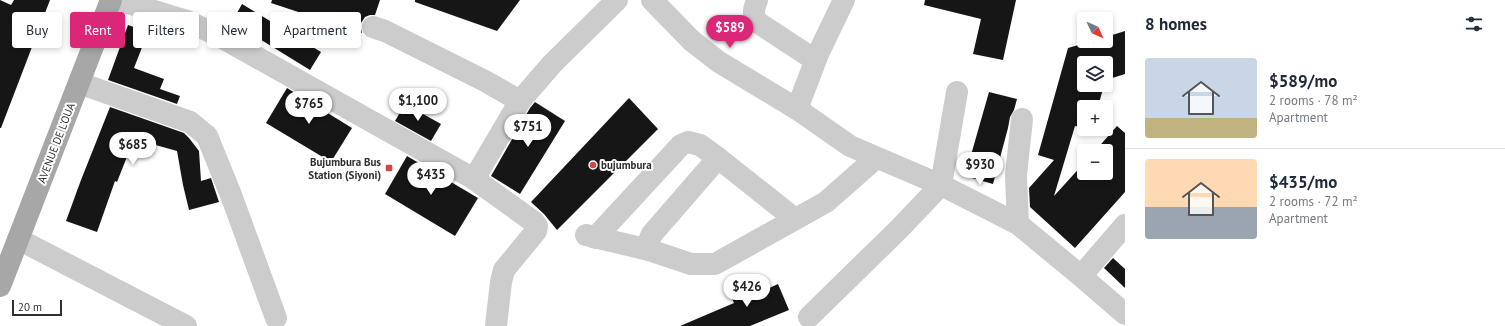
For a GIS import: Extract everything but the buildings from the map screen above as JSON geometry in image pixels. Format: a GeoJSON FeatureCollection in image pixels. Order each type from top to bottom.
{"type":"FeatureCollection","features":[{"type":"Feature","properties":{"kind":"main road","name":"AVENUE DE L'OUA"},"geometry":{"type":"LineString","coordinates":[[0,286],[111,0]]}},
{"type":"Feature","properties":{"kind":"street"},"geometry":{"type":"LineString","coordinates":[[118,0],[187,21],[217,35],[474,179],[534,222],[537,226],[536,231],[504,270],[501,282],[496,326]]}},
{"type":"Feature","properties":{"kind":"street"},"geometry":{"type":"LineString","coordinates":[[474,179],[520,101],[552,64],[617,0]]}},
{"type":"Feature","properties":{"kind":"street"},"geometry":{"type":"LineString","coordinates":[[652,0],[692,42],[719,62],[797,109],[850,146],[941,185],[1018,224],[1082,276],[1125,314]]}},
{"type":"Feature","properties":{"kind":"street"},"geometry":{"type":"LineString","coordinates":[[757,0],[753,11],[753,16],[757,22],[815,60]]}},
{"type":"Feature","properties":{"kind":"street"},"geometry":{"type":"LineString","coordinates":[[797,109],[815,60],[844,0]]}},
{"type":"Feature","properties":{"kind":"street"},"geometry":{"type":"LineString","coordinates":[[372,27],[385,31],[485,81],[520,101]]}},
{"type":"Feature","properties":{"kind":"street"},"geometry":{"type":"LineString","coordinates":[[79,82],[190,122],[207,136],[231,195],[276,318]]}},
{"type":"Feature","properties":{"kind":"street"},"geometry":{"type":"LineString","coordinates":[[809,317],[899,229],[941,185],[957,92]]}},
{"type":"Feature","properties":{"kind":"street"},"geometry":{"type":"LineString","coordinates":[[1018,224],[1016,175],[1022,119]]}},
{"type":"Feature","properties":{"kind":"street"},"geometry":{"type":"LineString","coordinates":[[795,219],[700,145],[693,142],[688,142],[681,145],[591,236],[649,250],[691,264],[715,264],[826,202],[876,158]]}},
{"type":"Feature","properties":{"kind":"street"},"geometry":{"type":"LineString","coordinates":[[649,250],[648,244],[652,234],[718,158]]}},
{"type":"Feature","properties":{"kind":"street"},"geometry":{"type":"LineString","coordinates":[[1082,276],[1125,225]]}},
{"type":"Feature","properties":{"kind":"street"},"geometry":{"type":"LineString","coordinates":[[18,240],[186,326]]}},
{"type":"Feature","properties":{"kind":"place","name":"bujumbura"},"geometry":{"type":"Point","coordinates":[593,165]}},
{"type":"Feature","properties":{"kind":"place","name":"Bujumbura Bus Station (Siyoni)"},"geometry":{"type":"Point","coordinates":[389,168]}}]}
